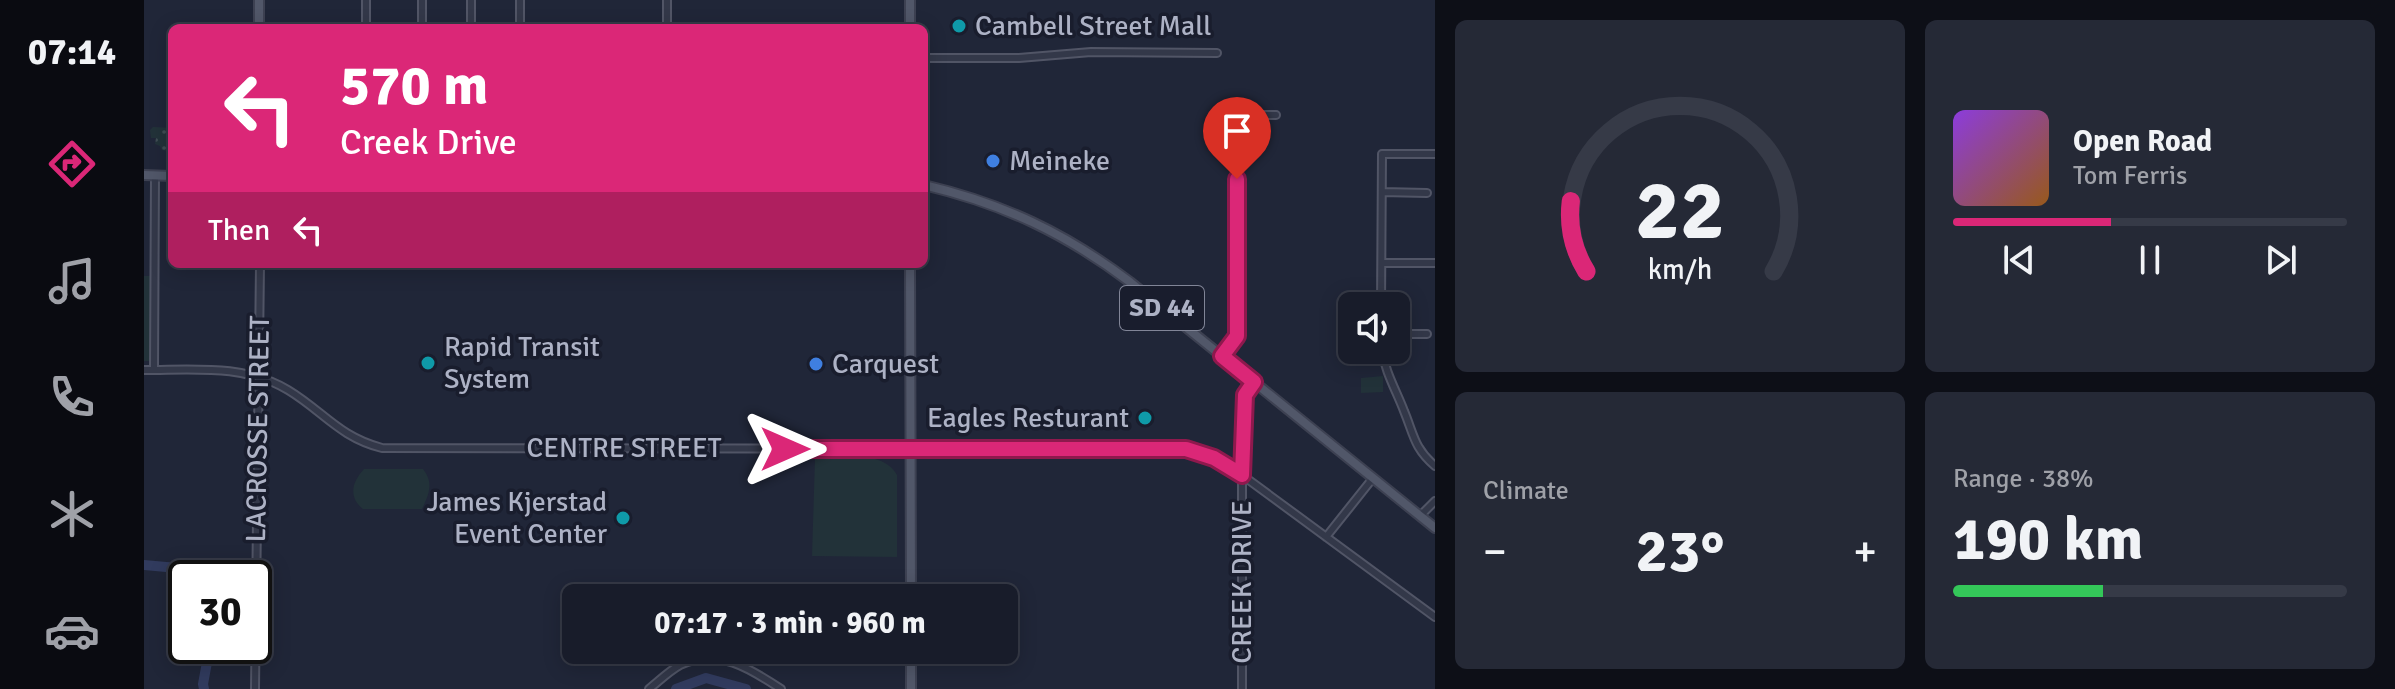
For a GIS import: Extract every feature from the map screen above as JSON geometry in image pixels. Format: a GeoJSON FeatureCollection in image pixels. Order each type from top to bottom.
{"type":"FeatureCollection","features":[{"type":"Feature","properties":{"kind":"main road"},"geometry":{"type":"LineString","coordinates":[[259,0],[259,24]]}},
{"type":"Feature","properties":{"kind":"main road"},"geometry":{"type":"LineString","coordinates":[[910,0],[910,24]]}},
{"type":"Feature","properties":{"kind":"main road"},"geometry":{"type":"LineString","coordinates":[[144,175],[168,176]]}},
{"type":"Feature","properties":{"kind":"main road","name":"SD 44"},"geometry":{"type":"LineString","coordinates":[[928,186],[1001,207],[1064,236],[1130,282],[1435,528]]}},
{"type":"Feature","properties":{"kind":"main road"},"geometry":{"type":"LineString","coordinates":[[910,268],[911,584]]}},
{"type":"Feature","properties":{"kind":"main road"},"geometry":{"type":"LineString","coordinates":[[911,664],[911,689]]}},
{"type":"Feature","properties":{"kind":"street"},"geometry":{"type":"LineString","coordinates":[[366,0],[366,24]]}},
{"type":"Feature","properties":{"kind":"street"},"geometry":{"type":"LineString","coordinates":[[422,0],[422,24]]}},
{"type":"Feature","properties":{"kind":"street"},"geometry":{"type":"LineString","coordinates":[[471,0],[471,24]]}},
{"type":"Feature","properties":{"kind":"street"},"geometry":{"type":"LineString","coordinates":[[520,0],[520,24]]}},
{"type":"Feature","properties":{"kind":"street"},"geometry":{"type":"LineString","coordinates":[[667,0],[667,24]]}},
{"type":"Feature","properties":{"kind":"street"},"geometry":{"type":"LineString","coordinates":[[928,58],[1019,58],[1091,52],[1217,53]]}},
{"type":"Feature","properties":{"kind":"street"},"geometry":{"type":"LineString","coordinates":[[1222,356],[1237,336],[1238,115],[1276,115]]}},
{"type":"Feature","properties":{"kind":"street"},"geometry":{"type":"LineString","coordinates":[[1381,292],[1382,154],[1435,154]]}},
{"type":"Feature","properties":{"kind":"street"},"geometry":{"type":"LineString","coordinates":[[154,370],[155,175]]}},
{"type":"Feature","properties":{"kind":"street"},"geometry":{"type":"LineString","coordinates":[[1382,192],[1427,193]]}},
{"type":"Feature","properties":{"kind":"street"},"geometry":{"type":"LineString","coordinates":[[1382,263],[1435,263]]}},
{"type":"Feature","properties":{"kind":"street","name":"LACROSSE STREET"},"geometry":{"type":"LineString","coordinates":[[255,689],[260,268]]}},
{"type":"Feature","properties":{"kind":"street"},"geometry":{"type":"LineString","coordinates":[[1410,334],[1427,334]]}},
{"type":"Feature","properties":{"kind":"street"},"geometry":{"type":"LineString","coordinates":[[1385,364],[1414,442],[1435,466]]}},
{"type":"Feature","properties":{"kind":"street"},"geometry":{"type":"LineString","coordinates":[[144,370],[239,371],[260,376]]}},
{"type":"Feature","properties":{"kind":"street","name":"CENTRE STREET"},"geometry":{"type":"LineString","coordinates":[[260,376],[288,390],[347,435],[382,448],[1186,449],[1214,458],[1242,475],[1435,617]]}},
{"type":"Feature","properties":{"kind":"street","name":"CREEK DRIVE"},"geometry":{"type":"LineString","coordinates":[[1242,689],[1245,395],[1254,382]]}},
{"type":"Feature","properties":{"kind":"street"},"geometry":{"type":"LineString","coordinates":[[1326,537],[1373,478]]}},
{"type":"Feature","properties":{"kind":"street"},"geometry":{"type":"LineString","coordinates":[[1420,516],[1435,501]]}},
{"type":"Feature","properties":{"kind":"street"},"geometry":{"type":"LineString","coordinates":[[649,689],[679,666],[718,658],[749,668],[781,689]]}},
{"type":"Feature","properties":{"kind":"shaded area"},"geometry":{"type":"Polygon","coordinates":[[[153,127],[168,128],[168,151],[155,144],[156,138],[151,138],[150,130],[153,127]]]}},
{"type":"Feature","properties":{"kind":"shaded area"},"geometry":{"type":"Polygon","coordinates":[[[144,276],[151,276],[152,361],[144,361],[144,276]]]}},
{"type":"Feature","properties":{"kind":"shaded area"},"geometry":{"type":"Polygon","coordinates":[[[1383,376],[1383,392],[1361,393],[1361,378],[1383,376]]]}},
{"type":"Feature","properties":{"kind":"shaded area"},"geometry":{"type":"Polygon","coordinates":[[[815,458],[871,458],[882,461],[897,475],[897,557],[812,556],[815,458]]]}},
{"type":"Feature","properties":{"kind":"shaded area"},"geometry":{"type":"Polygon","coordinates":[[[364,469],[423,469],[429,489],[422,509],[363,509],[355,500],[353,489],[364,469]]]}},
{"type":"Feature","properties":{"kind":"waterway"},"geometry":{"type":"LineString","coordinates":[[144,565],[168,567]]}},
{"type":"Feature","properties":{"kind":"waterway"},"geometry":{"type":"LineString","coordinates":[[204,689],[207,664]]}},
{"type":"Feature","properties":{"kind":"waterway"},"geometry":{"type":"LineString","coordinates":[[676,689],[706,678],[746,689]]}},
{"type":"Feature","properties":{"kind":"place","name":"Cambell Street Mall"},"geometry":{"type":"Point","coordinates":[959,26]}},
{"type":"Feature","properties":{"kind":"place","name":"Meineke"},"geometry":{"type":"Point","coordinates":[993,161]}},
{"type":"Feature","properties":{"kind":"place","name":"Rapid Transit System"},"geometry":{"type":"Point","coordinates":[428,363]}},
{"type":"Feature","properties":{"kind":"place","name":"Carquest"},"geometry":{"type":"Point","coordinates":[816,364]}},
{"type":"Feature","properties":{"kind":"place","name":"Eagles Resturant"},"geometry":{"type":"Point","coordinates":[1145,418]}},
{"type":"Feature","properties":{"kind":"place","name":"James Kjerstad Event Center"},"geometry":{"type":"Point","coordinates":[623,518]}},
{"type":"Feature","properties":{"kind":"route"},"geometry":{"type":"LineString","coordinates":[[785,449],[1186,449],[1214,458],[1242,475],[1245,395],[1254,382],[1222,356],[1237,336],[1237,179]]}}]}
